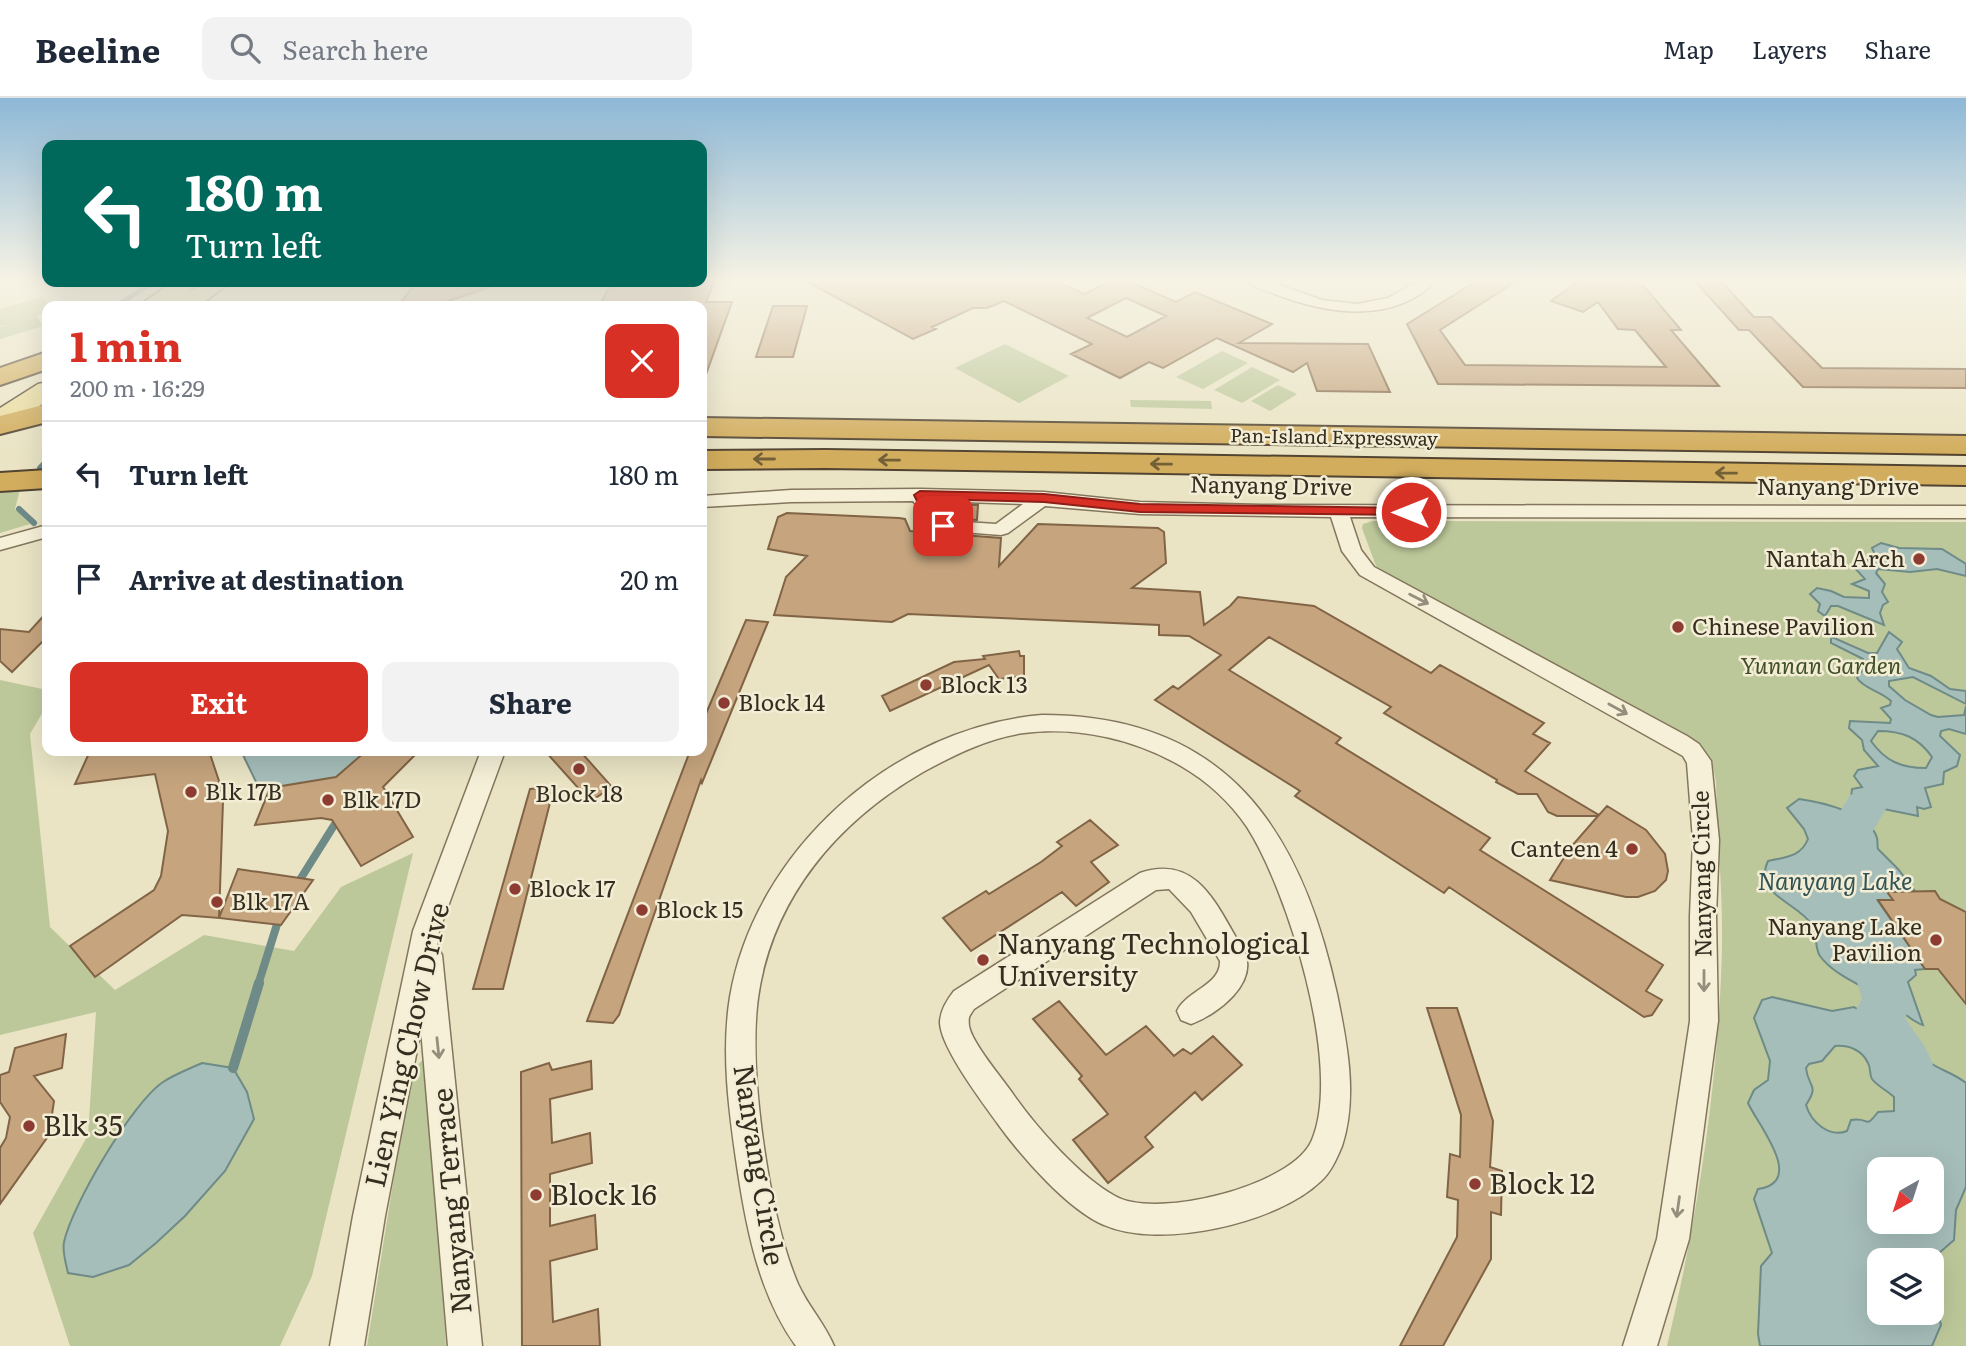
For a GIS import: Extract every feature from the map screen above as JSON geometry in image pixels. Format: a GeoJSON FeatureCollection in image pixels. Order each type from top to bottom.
{"type":"FeatureCollection","features":[{"type":"Feature","properties":{"kind":"highway"},"geometry":{"type":"LineString","coordinates":[[0,377],[42,362]]}},
{"type":"Feature","properties":{"kind":"highway"},"geometry":{"type":"LineString","coordinates":[[0,426],[42,414]]}},
{"type":"Feature","properties":{"kind":"highway"},"geometry":{"type":"LineString","coordinates":[[0,426],[42,425]]}},
{"type":"Feature","properties":{"kind":"highway","name":"Pan-Island Expressway"},"geometry":{"type":"LineString","coordinates":[[707,427],[1966,445]]}},
{"type":"Feature","properties":{"kind":"highway"},"geometry":{"type":"LineString","coordinates":[[0,456],[42,456]]}},
{"type":"Feature","properties":{"kind":"highway","name":"Pan-Island Expressway"},"geometry":{"type":"LineString","coordinates":[[707,460],[951,461],[1966,476]]}},
{"type":"Feature","properties":{"kind":"main road"},"geometry":{"type":"LineString","coordinates":[[0,397],[42,372]]}},
{"type":"Feature","properties":{"kind":"main road"},"geometry":{"type":"LineString","coordinates":[[0,419],[42,393]]}},
{"type":"Feature","properties":{"kind":"street"},"geometry":{"type":"LineString","coordinates":[[920,495],[924,504],[943,526],[994,530],[1001,529],[1044,498]]}},
{"type":"Feature","properties":{"kind":"street","name":"Nanyang Drive"},"geometry":{"type":"LineString","coordinates":[[707,502],[791,496],[920,495],[1044,498],[1140,508],[1339,512],[1966,512]]}},
{"type":"Feature","properties":{"kind":"street","name":"Nanyang Circle"},"geometry":{"type":"LineString","coordinates":[[1339,512],[1352,551],[1360,565],[1383,582],[1691,750],[1700,767],[1706,840],[1703,916],[1704,1021],[1673,1239],[1640,1346]]}},
{"type":"Feature","properties":{"kind":"street"},"geometry":{"type":"LineString","coordinates":[[0,544],[42,532]]}},
{"type":"Feature","properties":{"kind":"street","name":"Nanyang Circle"},"geometry":{"type":"LineString","coordinates":[[817,1346],[793,1315],[780,1288],[759,1202],[745,1118],[740,1049],[744,993],[756,947],[771,910],[790,873],[814,842],[847,812],[880,785],[954,746],[1021,724],[1060,721],[1137,736],[1172,751],[1207,772],[1235,795],[1261,829],[1295,897],[1323,995],[1333,1044],[1336,1094],[1327,1140],[1319,1160],[1307,1173],[1285,1187],[1234,1209],[1151,1221],[1114,1214],[1098,1205],[1025,1135],[957,1037],[953,1022],[956,1009],[979,990],[1149,881],[1162,877],[1174,879],[1187,887],[1234,959],[1236,969],[1233,979],[1191,1011]]}},
{"type":"Feature","properties":{"kind":"street","name":"Lien Ying Chow Drive"},"geometry":{"type":"LineString","coordinates":[[347,1346],[369,1216],[426,931],[492,756]]}},
{"type":"Feature","properties":{"kind":"street","name":"Nanyang Terrace"},"geometry":{"type":"LineString","coordinates":[[426,931],[465,1346]]}},
{"type":"Feature","properties":{"kind":"green space"},"geometry":{"type":"Polygon","coordinates":[[[1005,344],[1069,376],[1019,403],[955,368],[1005,344]]]}},
{"type":"Feature","properties":{"kind":"green space"},"geometry":{"type":"Polygon","coordinates":[[[1222,351],[1248,363],[1203,389],[1176,377],[1222,351]]]}},
{"type":"Feature","properties":{"kind":"green space"},"geometry":{"type":"Polygon","coordinates":[[[1252,367],[1280,380],[1242,403],[1214,390],[1252,367]]]}},
{"type":"Feature","properties":{"kind":"green space"},"geometry":{"type":"Polygon","coordinates":[[[1278,385],[1297,394],[1270,411],[1251,401],[1278,385]]]}},
{"type":"Feature","properties":{"kind":"green space"},"geometry":{"type":"Polygon","coordinates":[[[1130,400],[1211,401],[1212,409],[1131,407],[1130,400]]]}},
{"type":"Feature","properties":{"kind":"green space"},"geometry":{"type":"Polygon","coordinates":[[[20,489],[15,509],[30,524],[0,533],[0,493],[20,489]]]}},
{"type":"Feature","properties":{"kind":"green space","name":"Yunnan Garden"},"geometry":{"type":"Polygon","coordinates":[[[1373,521],[1966,522],[1966,1346],[1667,1346],[1705,1148],[1720,996],[1722,926],[1716,782],[1712,762],[1688,739],[1387,574],[1376,566],[1362,528],[1363,524],[1373,521]]]}},
{"type":"Feature","properties":{"kind":"green space"},"geometry":{"type":"Polygon","coordinates":[[[0,680],[42,689],[42,714],[30,734],[50,927],[115,990],[204,935],[294,951],[341,887],[413,853],[312,1276],[280,1346],[70,1346],[33,1233],[88,1135],[96,1012],[0,1035],[0,680]]]}},
{"type":"Feature","properties":{"kind":"green space"},"geometry":{"type":"Polygon","coordinates":[[[424,1059],[432,1119],[446,1346],[367,1346],[411,1070],[424,1059]]]}},
{"type":"Feature","properties":{"kind":"water"},"geometry":{"type":"Polygon","coordinates":[[[1881,543],[1899,548],[1942,549],[1966,564],[1966,576],[1937,569],[1910,572],[1878,569],[1876,573],[1885,584],[1882,592],[1888,602],[1883,605],[1880,613],[1884,625],[1838,606],[1831,606],[1825,616],[1818,611],[1820,604],[1810,594],[1817,588],[1844,597],[1869,598],[1869,591],[1852,584],[1865,579],[1853,566],[1876,557],[1872,548],[1881,543]]]}},
{"type":"Feature","properties":{"kind":"water"},"geometry":{"type":"Polygon","coordinates":[[[1889,632],[1902,642],[1897,649],[1909,668],[1931,676],[1950,689],[1966,691],[1966,704],[1913,677],[1889,681],[1889,686],[1905,700],[1931,715],[1964,715],[1966,706],[1966,734],[1949,729],[1941,731],[1940,736],[1960,755],[1957,766],[1944,772],[1943,784],[1925,788],[1931,807],[1917,807],[1918,816],[1884,809],[1876,814],[1851,798],[1852,789],[1862,787],[1854,776],[1858,770],[1878,766],[1864,750],[1862,740],[1849,728],[1850,721],[1890,723],[1891,719],[1881,708],[1890,705],[1891,701],[1857,678],[1864,668],[1863,659],[1831,643],[1831,639],[1832,637],[1868,653],[1877,653],[1889,632]],[[1878,731],[1871,741],[1882,754],[1901,765],[1926,768],[1932,757],[1921,744],[1909,736],[1878,731]]]}},
{"type":"Feature","properties":{"kind":"water"},"geometry":{"type":"Polygon","coordinates":[[[243,756],[388,756],[361,784],[259,788],[243,756]]]}},
{"type":"Feature","properties":{"kind":"water","name":"Nanyang Lake"},"geometry":{"type":"Polygon","coordinates":[[[1799,799],[1844,810],[1865,822],[1873,829],[1878,849],[1915,891],[1888,892],[1893,900],[1878,901],[1925,969],[1915,970],[1916,975],[1908,982],[1923,1025],[1888,1001],[1842,976],[1826,963],[1818,952],[1812,925],[1771,890],[1766,882],[1768,861],[1797,853],[1808,839],[1804,829],[1787,808],[1799,799]]]}},
{"type":"Feature","properties":{"kind":"water"},"geometry":{"type":"Polygon","coordinates":[[[1772,997],[1832,1011],[1854,1007],[1922,1057],[1966,1083],[1966,1187],[1956,1210],[1954,1240],[1944,1249],[1867,1248],[1867,1325],[1941,1325],[1932,1346],[1760,1346],[1758,1334],[1761,1266],[1772,1253],[1754,1199],[1758,1189],[1772,1184],[1778,1176],[1779,1164],[1775,1151],[1748,1103],[1754,1090],[1768,1080],[1770,1061],[1754,1018],[1762,1000],[1772,997]],[[1835,1046],[1822,1061],[1809,1064],[1806,1068],[1813,1089],[1806,1105],[1808,1111],[1816,1123],[1827,1130],[1840,1133],[1847,1131],[1851,1120],[1869,1122],[1878,1112],[1894,1111],[1894,1097],[1872,1079],[1865,1058],[1845,1046],[1835,1046]]]}},
{"type":"Feature","properties":{"kind":"water"},"geometry":{"type":"Polygon","coordinates":[[[202,1063],[233,1068],[247,1092],[254,1119],[225,1171],[185,1216],[129,1265],[93,1277],[68,1273],[64,1242],[69,1225],[78,1204],[120,1132],[150,1093],[163,1082],[202,1063]]]}},
{"type":"Feature","properties":{"kind":"building"},"geometry":{"type":"Polygon","coordinates":[[[707,337],[719,337],[707,372],[707,337]]]}},
{"type":"Feature","properties":{"kind":"building"},"geometry":{"type":"Polygon","coordinates":[[[763,337],[798,337],[793,357],[756,357],[763,337]]]}},
{"type":"Feature","properties":{"kind":"building"},"geometry":{"type":"Polygon","coordinates":[[[1078,337],[1249,337],[1239,343],[1368,344],[1390,392],[1317,391],[1307,363],[1293,372],[1217,338],[1163,368],[1149,362],[1120,378],[1071,354],[1092,344],[1078,337]]]}},
{"type":"Feature","properties":{"kind":"building"},"geometry":{"type":"Polygon","coordinates":[[[1414,337],[1445,337],[1465,365],[1666,367],[1641,337],[1677,337],[1719,386],[1438,384],[1414,337]]]}},
{"type":"Feature","properties":{"kind":"building"},"geometry":{"type":"Polygon","coordinates":[[[1756,337],[1791,337],[1822,368],[1966,369],[1966,388],[1803,387],[1756,337]]]}},
{"type":"Feature","properties":{"kind":"building"},"geometry":{"type":"Polygon","coordinates":[[[958,504],[978,505],[977,520],[957,519],[958,504]]]}},
{"type":"Feature","properties":{"kind":"building"},"geometry":{"type":"Polygon","coordinates":[[[787,513],[899,518],[905,519],[910,531],[1001,538],[999,566],[1038,524],[1158,528],[1164,532],[1166,563],[1132,588],[1200,592],[1204,625],[1238,597],[1314,606],[1431,673],[1440,665],[1544,723],[1533,734],[1550,743],[1525,771],[1599,815],[1607,806],[1646,830],[1665,854],[1668,871],[1666,880],[1655,891],[1638,897],[1626,897],[1550,880],[1570,848],[1598,816],[1557,816],[1548,812],[1537,794],[1518,794],[1496,782],[1497,780],[1384,713],[1391,707],[1269,637],[1229,670],[1341,738],[1336,743],[1490,838],[1480,850],[1663,965],[1646,991],[1662,1000],[1652,1015],[1644,1017],[1449,887],[1444,893],[1295,796],[1300,791],[1155,700],[1173,686],[1178,689],[1221,655],[1189,636],[1159,635],[1159,625],[908,614],[892,622],[774,615],[786,577],[807,556],[768,549],[778,517],[787,513]]]}},
{"type":"Feature","properties":{"kind":"building"},"geometry":{"type":"Polygon","coordinates":[[[42,618],[42,642],[12,672],[0,661],[0,629],[29,632],[42,618]]]}},
{"type":"Feature","properties":{"kind":"building","name":"Block 15"},"geometry":{"type":"Polygon","coordinates":[[[746,620],[768,622],[702,783],[701,780],[619,1015],[613,1023],[587,1021],[688,756],[707,756],[707,711],[746,620]]]}},
{"type":"Feature","properties":{"kind":"building"},"geometry":{"type":"Polygon","coordinates":[[[1019,651],[1020,656],[1024,656],[1024,676],[999,679],[989,665],[890,711],[882,696],[954,662],[985,659],[983,656],[1019,651]]]}},
{"type":"Feature","properties":{"kind":"building","name":"Blk 17A"},"geometry":{"type":"Polygon","coordinates":[[[88,756],[211,756],[225,799],[219,918],[182,915],[95,977],[70,946],[154,890],[161,876],[168,831],[155,774],[75,784],[88,756]]]}},
{"type":"Feature","properties":{"kind":"building","name":"Blk 17D"},"geometry":{"type":"Polygon","coordinates":[[[360,756],[414,756],[383,787],[413,837],[361,866],[332,820],[321,818],[255,825],[270,788],[336,777],[360,756]]]}},
{"type":"Feature","properties":{"kind":"building","name":"Block 18"},"geometry":{"type":"Polygon","coordinates":[[[549,756],[584,756],[612,787],[594,799],[588,799],[549,756]]]}},
{"type":"Feature","properties":{"kind":"building","name":"Block 17"},"geometry":{"type":"Polygon","coordinates":[[[554,787],[503,989],[473,989],[530,789],[554,787]]]}},
{"type":"Feature","properties":{"kind":"building"},"geometry":{"type":"Polygon","coordinates":[[[1090,820],[1118,845],[1091,862],[1109,882],[1076,906],[1062,892],[971,951],[943,918],[986,891],[989,894],[1041,862],[1062,846],[1057,842],[1090,820]]]}},
{"type":"Feature","properties":{"kind":"building"},"geometry":{"type":"Polygon","coordinates":[[[238,869],[313,880],[281,925],[219,918],[238,869]]]}},
{"type":"Feature","properties":{"kind":"building","name":"Nanyang Lake Pavilion"},"geometry":{"type":"Polygon","coordinates":[[[1935,891],[1940,899],[1966,912],[1966,1004],[1938,969],[1925,969],[1878,900],[1893,900],[1887,892],[1935,891]]]}},
{"type":"Feature","properties":{"kind":"building"},"geometry":{"type":"Polygon","coordinates":[[[1059,1001],[1106,1055],[1146,1026],[1174,1056],[1183,1049],[1191,1054],[1213,1036],[1242,1065],[1202,1100],[1195,1092],[1145,1137],[1153,1147],[1108,1183],[1073,1140],[1108,1114],[1079,1079],[1082,1076],[1033,1019],[1059,1001]]]}},
{"type":"Feature","properties":{"kind":"building","name":"Block 12"},"geometry":{"type":"Polygon","coordinates":[[[1427,1008],[1457,1008],[1493,1121],[1490,1167],[1502,1171],[1501,1215],[1491,1212],[1491,1259],[1443,1346],[1400,1346],[1457,1237],[1458,1200],[1447,1197],[1450,1154],[1460,1157],[1461,1115],[1427,1008]]]}},
{"type":"Feature","properties":{"kind":"building","name":"Blk 35"},"geometry":{"type":"Polygon","coordinates":[[[66,1034],[62,1068],[34,1076],[54,1101],[49,1135],[0,1204],[0,1148],[6,1138],[10,1117],[0,1102],[0,1075],[9,1072],[15,1048],[66,1034]]]}},
{"type":"Feature","properties":{"kind":"building","name":"Block 16"},"geometry":{"type":"Polygon","coordinates":[[[591,1061],[592,1089],[550,1099],[552,1143],[590,1133],[592,1163],[550,1174],[550,1226],[595,1215],[597,1249],[550,1261],[553,1322],[598,1309],[600,1346],[522,1346],[521,1072],[549,1063],[552,1070],[591,1061]]]}},
{"type":"Feature","properties":{"kind":"waterway"},"geometry":{"type":"LineString","coordinates":[[19,509],[34,523]]}},
{"type":"Feature","properties":{"kind":"waterway"},"geometry":{"type":"LineString","coordinates":[[1838,868],[1848,835],[1865,807]]}},
{"type":"Feature","properties":{"kind":"waterway"},"geometry":{"type":"LineString","coordinates":[[296,886],[338,819]]}},
{"type":"Feature","properties":{"kind":"waterway"},"geometry":{"type":"LineString","coordinates":[[258,985],[279,918]]}},
{"type":"Feature","properties":{"kind":"waterway"},"geometry":{"type":"LineString","coordinates":[[1871,950],[1888,1001],[1876,1020],[1907,1064]]}},
{"type":"Feature","properties":{"kind":"waterway"},"geometry":{"type":"LineString","coordinates":[[233,1068],[259,983]]}},
{"type":"Feature","properties":{"kind":"place","name":"Nantah Arch"},"geometry":{"type":"Point","coordinates":[1919,559]}},
{"type":"Feature","properties":{"kind":"place","name":"Chinese Pavilion"},"geometry":{"type":"Point","coordinates":[1678,627]}},
{"type":"Feature","properties":{"kind":"place","name":"Block 13"},"geometry":{"type":"Point","coordinates":[926,685]}},
{"type":"Feature","properties":{"kind":"place","name":"Block 14"},"geometry":{"type":"Point","coordinates":[724,703]}},
{"type":"Feature","properties":{"kind":"place","name":"Block 18"},"geometry":{"type":"Point","coordinates":[579,769]}},
{"type":"Feature","properties":{"kind":"place","name":"Blk 17B"},"geometry":{"type":"Point","coordinates":[191,792]}},
{"type":"Feature","properties":{"kind":"place","name":"Blk 17D"},"geometry":{"type":"Point","coordinates":[328,800]}},
{"type":"Feature","properties":{"kind":"place","name":"Canteen 4"},"geometry":{"type":"Point","coordinates":[1632,849]}},
{"type":"Feature","properties":{"kind":"place","name":"Block 17"},"geometry":{"type":"Point","coordinates":[515,889]}},
{"type":"Feature","properties":{"kind":"place","name":"Blk 17A"},"geometry":{"type":"Point","coordinates":[217,902]}},
{"type":"Feature","properties":{"kind":"place","name":"Block 15"},"geometry":{"type":"Point","coordinates":[642,910]}},
{"type":"Feature","properties":{"kind":"place","name":"Nanyang Lake Pavilion"},"geometry":{"type":"Point","coordinates":[1936,940]}},
{"type":"Feature","properties":{"kind":"place","name":"Nanyang Technological University"},"geometry":{"type":"Point","coordinates":[983,960]}},
{"type":"Feature","properties":{"kind":"place","name":"Blk 35"},"geometry":{"type":"Point","coordinates":[29,1126]}},
{"type":"Feature","properties":{"kind":"place","name":"Block 12"},"geometry":{"type":"Point","coordinates":[1475,1184]}},
{"type":"Feature","properties":{"kind":"place","name":"Block 16"},"geometry":{"type":"Point","coordinates":[536,1195]}},
{"type":"Feature","properties":{"kind":"route"},"geometry":{"type":"LineString","coordinates":[[943,526],[938,523],[936,515],[924,504],[920,495],[1044,498],[1140,508],[1411,512]]}}]}
